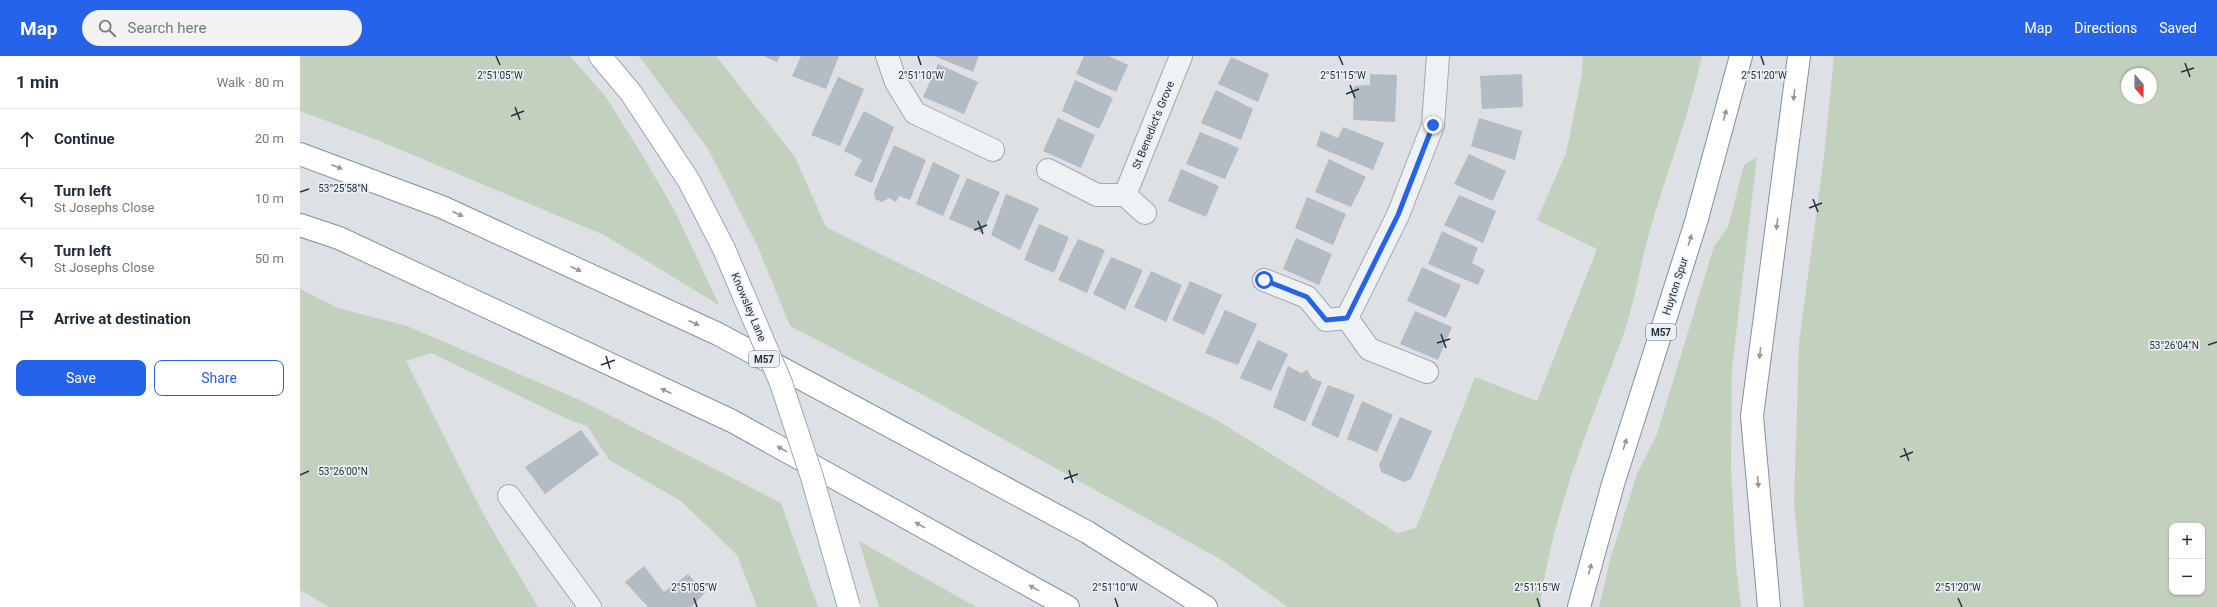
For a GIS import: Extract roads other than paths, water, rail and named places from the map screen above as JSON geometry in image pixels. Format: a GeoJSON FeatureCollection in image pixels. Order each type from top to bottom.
{"type":"FeatureCollection","features":[{"type":"Feature","properties":{"kind":"main road","name":"Knowsley Lane"},"geometry":{"type":"LineString","coordinates":[[600,56],[631,93],[689,180],[724,250],[781,383],[812,477],[849,607]]}},
{"type":"Feature","properties":{"kind":"main road","name":"Huyton Spur"},"geometry":{"type":"LineString","coordinates":[[1580,607],[1613,484],[1696,222],[1741,56]]}},
{"type":"Feature","properties":{"kind":"main road"},"geometry":{"type":"LineString","coordinates":[[1769,607],[1752,416],[1798,56]]}},
{"type":"Feature","properties":{"kind":"main road","name":"M57"},"geometry":{"type":"LineString","coordinates":[[300,154],[442,207],[718,334],[1087,532],[1206,607]]}},
{"type":"Feature","properties":{"kind":"main road"},"geometry":{"type":"LineString","coordinates":[[300,225],[339,238],[732,421],[1068,607]]}},
{"type":"Feature","properties":{"kind":"street"},"geometry":{"type":"LineString","coordinates":[[887,56],[896,82],[915,112],[993,150]]}},
{"type":"Feature","properties":{"kind":"street","name":"St Benedict's Grove"},"geometry":{"type":"LineString","coordinates":[[1125,194],[1181,56]]}},
{"type":"Feature","properties":{"kind":"street"},"geometry":{"type":"LineString","coordinates":[[1347,318],[1398,215],[1433,125],[1438,56]]}},
{"type":"Feature","properties":{"kind":"street"},"geometry":{"type":"LineString","coordinates":[[1048,170],[1097,195],[1125,194],[1145,213]]}},
{"type":"Feature","properties":{"kind":"street"},"geometry":{"type":"LineString","coordinates":[[1264,280],[1307,297],[1326,320],[1347,318]]}},
{"type":"Feature","properties":{"kind":"street"},"geometry":{"type":"LineString","coordinates":[[1347,318],[1369,349],[1427,372]]}},
{"type":"Feature","properties":{"kind":"street"},"geometry":{"type":"LineString","coordinates":[[509,496],[590,607]]}}]}
